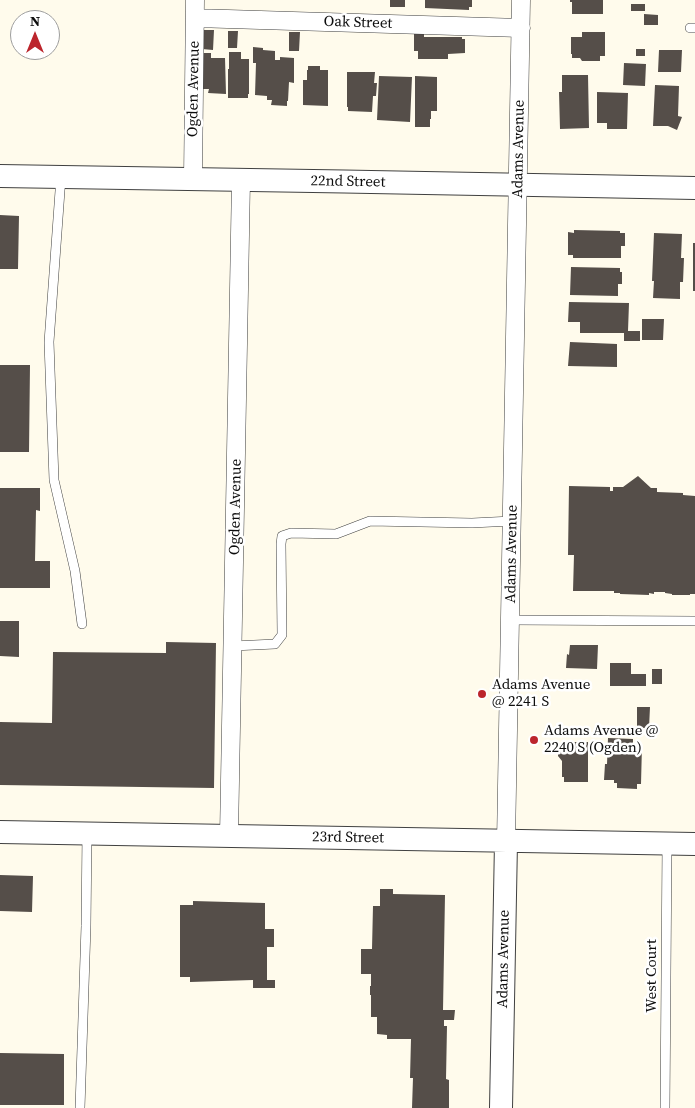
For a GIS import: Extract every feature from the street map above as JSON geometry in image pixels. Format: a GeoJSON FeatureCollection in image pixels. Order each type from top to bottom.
{"type":"FeatureCollection","features":[{"type":"Feature","properties":{"kind":"street","name":"Ogden Avenue"},"geometry":{"type":"LineString","coordinates":[[193,178],[196,0]]}},
{"type":"Feature","properties":{"kind":"street","name":"Adams Avenue"},"geometry":{"type":"LineString","coordinates":[[501,1108],[521,0]]}},
{"type":"Feature","properties":{"kind":"street","name":"Oak Street"},"geometry":{"type":"LineString","coordinates":[[195,18],[521,28]]}},
{"type":"Feature","properties":{"kind":"street","name":"22nd Street"},"geometry":{"type":"LineString","coordinates":[[0,176],[695,188]]}},
{"type":"Feature","properties":{"kind":"street","name":"Ogden Avenue"},"geometry":{"type":"LineString","coordinates":[[229,835],[241,180]]}},
{"type":"Feature","properties":{"kind":"street","name":"23rd Street"},"geometry":{"type":"LineString","coordinates":[[0,832],[695,844]]}},
{"type":"Feature","properties":{"kind":"lane"},"geometry":{"type":"LineString","coordinates":[[61,177],[49,342],[54,480],[74,571],[82,624]]}},
{"type":"Feature","properties":{"kind":"lane"},"geometry":{"type":"LineString","coordinates":[[233,646],[275,644],[282,635],[282,536],[291,533],[336,534],[370,521],[472,523],[512,521]]}},
{"type":"Feature","properties":{"kind":"lane"},"geometry":{"type":"LineString","coordinates":[[510,620],[695,622]]}},
{"type":"Feature","properties":{"kind":"lane"},"geometry":{"type":"LineString","coordinates":[[80,1108],[87,833]]}},
{"type":"Feature","properties":{"kind":"lane","name":"West Court"},"geometry":{"type":"LineString","coordinates":[[665,1108],[666,844]]}},
{"type":"Feature","properties":{"kind":"building"},"geometry":{"type":"Polygon","coordinates":[[[390,0],[405,0],[405,7],[390,7],[390,0]]]}},
{"type":"Feature","properties":{"kind":"building"},"geometry":{"type":"Polygon","coordinates":[[[425,0],[472,0],[472,7],[469,7],[469,10],[425,8],[425,0]]]}},
{"type":"Feature","properties":{"kind":"building"},"geometry":{"type":"Polygon","coordinates":[[[570,0],[603,0],[603,14],[572,14],[572,2],[570,0]]]}},
{"type":"Feature","properties":{"kind":"building"},"geometry":{"type":"Polygon","coordinates":[[[631,4],[645,4],[645,11],[631,11],[631,4]]]}},
{"type":"Feature","properties":{"kind":"building"},"geometry":{"type":"Polygon","coordinates":[[[644,14],[658,15],[658,25],[644,25],[644,14]]]}},
{"type":"Feature","properties":{"kind":"building"},"geometry":{"type":"Polygon","coordinates":[[[203,30],[214,30],[213,50],[202,49],[203,30]]]}},
{"type":"Feature","properties":{"kind":"building"},"geometry":{"type":"Polygon","coordinates":[[[228,31],[238,31],[237,48],[228,48],[228,31]]]}},
{"type":"Feature","properties":{"kind":"building"},"geometry":{"type":"Polygon","coordinates":[[[289,32],[300,32],[299,51],[289,51],[289,32]]]}},
{"type":"Feature","properties":{"kind":"building"},"geometry":{"type":"Polygon","coordinates":[[[582,32],[605,32],[605,56],[600,56],[600,61],[582,61],[580,58],[572,58],[571,37],[582,37],[582,32]]]}},
{"type":"Feature","properties":{"kind":"building"},"geometry":{"type":"Polygon","coordinates":[[[414,34],[424,34],[424,37],[462,37],[462,39],[465,39],[465,53],[448,54],[448,59],[418,59],[418,51],[414,51],[414,34]]]}},
{"type":"Feature","properties":{"kind":"building"},"geometry":{"type":"Polygon","coordinates":[[[253,47],[275,51],[275,60],[280,60],[280,57],[294,58],[294,83],[289,82],[287,106],[271,105],[272,100],[267,100],[267,96],[255,95],[256,63],[253,63],[253,47]]]}},
{"type":"Feature","properties":{"kind":"building"},"geometry":{"type":"Polygon","coordinates":[[[636,49],[645,49],[645,56],[636,56],[636,49]]]}},
{"type":"Feature","properties":{"kind":"building"},"geometry":{"type":"Polygon","coordinates":[[[659,50],[682,50],[681,72],[658,72],[659,50]]]}},
{"type":"Feature","properties":{"kind":"building"},"geometry":{"type":"Polygon","coordinates":[[[229,52],[241,52],[241,59],[249,59],[248,98],[228,98],[229,52]]]}},
{"type":"Feature","properties":{"kind":"building"},"geometry":{"type":"Polygon","coordinates":[[[202,53],[211,53],[211,58],[225,58],[226,94],[208,93],[209,89],[202,89],[202,53]]]}},
{"type":"Feature","properties":{"kind":"building"},"geometry":{"type":"Polygon","coordinates":[[[624,63],[646,64],[645,86],[623,85],[624,63]]]}},
{"type":"Feature","properties":{"kind":"building"},"geometry":{"type":"Polygon","coordinates":[[[308,66],[320,66],[320,70],[328,70],[328,106],[303,105],[303,80],[307,80],[308,66]]]}},
{"type":"Feature","properties":{"kind":"building"},"geometry":{"type":"Polygon","coordinates":[[[347,72],[375,72],[374,83],[377,83],[376,96],[373,96],[372,112],[348,111],[347,72]]]}},
{"type":"Feature","properties":{"kind":"building"},"geometry":{"type":"Polygon","coordinates":[[[562,75],[588,75],[589,128],[560,129],[559,92],[562,92],[562,75]]]}},
{"type":"Feature","properties":{"kind":"building"},"geometry":{"type":"Polygon","coordinates":[[[379,76],[412,77],[410,122],[377,120],[379,76]]]}},
{"type":"Feature","properties":{"kind":"building"},"geometry":{"type":"Polygon","coordinates":[[[415,76],[437,77],[437,111],[431,111],[430,127],[415,127],[415,76]]]}},
{"type":"Feature","properties":{"kind":"building"},"geometry":{"type":"Polygon","coordinates":[[[655,85],[679,86],[678,116],[682,117],[677,130],[668,126],[653,126],[655,85]]]}},
{"type":"Feature","properties":{"kind":"building"},"geometry":{"type":"Polygon","coordinates":[[[597,92],[628,93],[627,129],[607,129],[607,123],[597,123],[597,92]]]}},
{"type":"Feature","properties":{"kind":"building"},"geometry":{"type":"Polygon","coordinates":[[[0,215],[19,216],[18,269],[0,269],[0,215]]]}},
{"type":"Feature","properties":{"kind":"building"},"geometry":{"type":"Polygon","coordinates":[[[574,230],[620,231],[620,233],[625,233],[625,246],[621,246],[621,258],[573,258],[573,255],[568,255],[568,232],[574,233],[574,230]]]}},
{"type":"Feature","properties":{"kind":"building"},"geometry":{"type":"Polygon","coordinates":[[[654,233],[682,234],[681,258],[684,258],[683,282],[680,282],[680,299],[653,298],[654,233]]]}},
{"type":"Feature","properties":{"kind":"building"},"geometry":{"type":"Polygon","coordinates":[[[693,243],[695,243],[695,291],[693,291],[693,243]]]}},
{"type":"Feature","properties":{"kind":"building"},"geometry":{"type":"Polygon","coordinates":[[[571,267],[620,268],[622,284],[618,284],[618,296],[570,295],[571,267]]]}},
{"type":"Feature","properties":{"kind":"building"},"geometry":{"type":"Polygon","coordinates":[[[569,302],[629,303],[628,331],[640,331],[640,341],[624,341],[624,333],[580,333],[580,322],[568,322],[569,302]]]}},
{"type":"Feature","properties":{"kind":"building"},"geometry":{"type":"Polygon","coordinates":[[[642,319],[664,319],[663,340],[642,340],[642,319]]]}},
{"type":"Feature","properties":{"kind":"building"},"geometry":{"type":"Polygon","coordinates":[[[570,342],[617,344],[617,367],[568,366],[570,342]]]}},
{"type":"Feature","properties":{"kind":"building"},"geometry":{"type":"Polygon","coordinates":[[[0,365],[30,365],[29,452],[0,452],[0,365]]]}},
{"type":"Feature","properties":{"kind":"building"},"geometry":{"type":"Polygon","coordinates":[[[638,476],[651,488],[657,488],[657,492],[683,493],[683,495],[695,496],[695,594],[672,595],[665,592],[654,592],[654,594],[649,593],[649,595],[620,594],[614,593],[614,591],[573,591],[574,555],[568,555],[569,486],[610,487],[610,491],[613,491],[613,487],[623,487],[638,476]]]}},
{"type":"Feature","properties":{"kind":"building"},"geometry":{"type":"Polygon","coordinates":[[[0,488],[40,488],[40,511],[36,510],[35,561],[50,561],[50,588],[0,588],[0,488]]]}},
{"type":"Feature","properties":{"kind":"building"},"geometry":{"type":"Polygon","coordinates":[[[0,621],[19,621],[19,657],[0,656],[0,621]]]}},
{"type":"Feature","properties":{"kind":"building"},"geometry":{"type":"Polygon","coordinates":[[[166,642],[216,643],[214,788],[0,785],[0,722],[52,723],[53,652],[166,653],[166,642]]]}},
{"type":"Feature","properties":{"kind":"building"},"geometry":{"type":"Polygon","coordinates":[[[570,645],[598,645],[597,669],[566,668],[570,645]]]}},
{"type":"Feature","properties":{"kind":"building"},"geometry":{"type":"Polygon","coordinates":[[[610,663],[631,663],[631,674],[646,674],[646,686],[610,686],[610,663]]]}},
{"type":"Feature","properties":{"kind":"building"},"geometry":{"type":"Polygon","coordinates":[[[652,669],[662,669],[662,684],[652,684],[652,669]]]}},
{"type":"Feature","properties":{"kind":"building"},"geometry":{"type":"Polygon","coordinates":[[[637,707],[650,707],[649,728],[637,728],[637,707]]]}},
{"type":"Feature","properties":{"kind":"building"},"geometry":{"type":"Polygon","coordinates":[[[608,738],[633,739],[633,745],[642,745],[641,784],[637,784],[637,789],[617,788],[617,783],[614,783],[614,780],[604,780],[608,738]]]}},
{"type":"Feature","properties":{"kind":"building"},"geometry":{"type":"Polygon","coordinates":[[[574,742],[588,742],[588,782],[564,782],[564,777],[562,777],[562,761],[558,756],[558,749],[563,744],[574,744],[574,742]]]}},
{"type":"Feature","properties":{"kind":"building"},"geometry":{"type":"Polygon","coordinates":[[[0,875],[33,876],[32,912],[0,911],[0,875]]]}},
{"type":"Feature","properties":{"kind":"building"},"geometry":{"type":"Polygon","coordinates":[[[380,889],[393,889],[393,894],[445,895],[443,1010],[455,1010],[454,1020],[444,1020],[444,1026],[447,1026],[446,1079],[449,1080],[449,1108],[412,1108],[413,1078],[410,1078],[411,1039],[387,1039],[387,1035],[377,1034],[377,1017],[371,1017],[371,974],[361,974],[361,949],[372,949],[373,906],[380,906],[380,889]]]}},
{"type":"Feature","properties":{"kind":"building"},"geometry":{"type":"Polygon","coordinates":[[[193,901],[265,903],[265,929],[274,929],[274,947],[267,947],[267,980],[275,980],[275,988],[253,988],[253,980],[190,982],[190,977],[180,977],[180,905],[193,905],[193,901]]]}},
{"type":"Feature","properties":{"kind":"building"},"geometry":{"type":"Polygon","coordinates":[[[0,1053],[64,1054],[64,1105],[0,1105],[0,1053]]]}},
{"type":"Feature","properties":{"kind":"place","name":"Adams Avenue @ 2241 S"},"geometry":{"type":"Point","coordinates":[482,694]}},
{"type":"Feature","properties":{"kind":"place","name":"Adams Avenue @ 2240 S (Ogden)"},"geometry":{"type":"Point","coordinates":[534,740]}}]}
